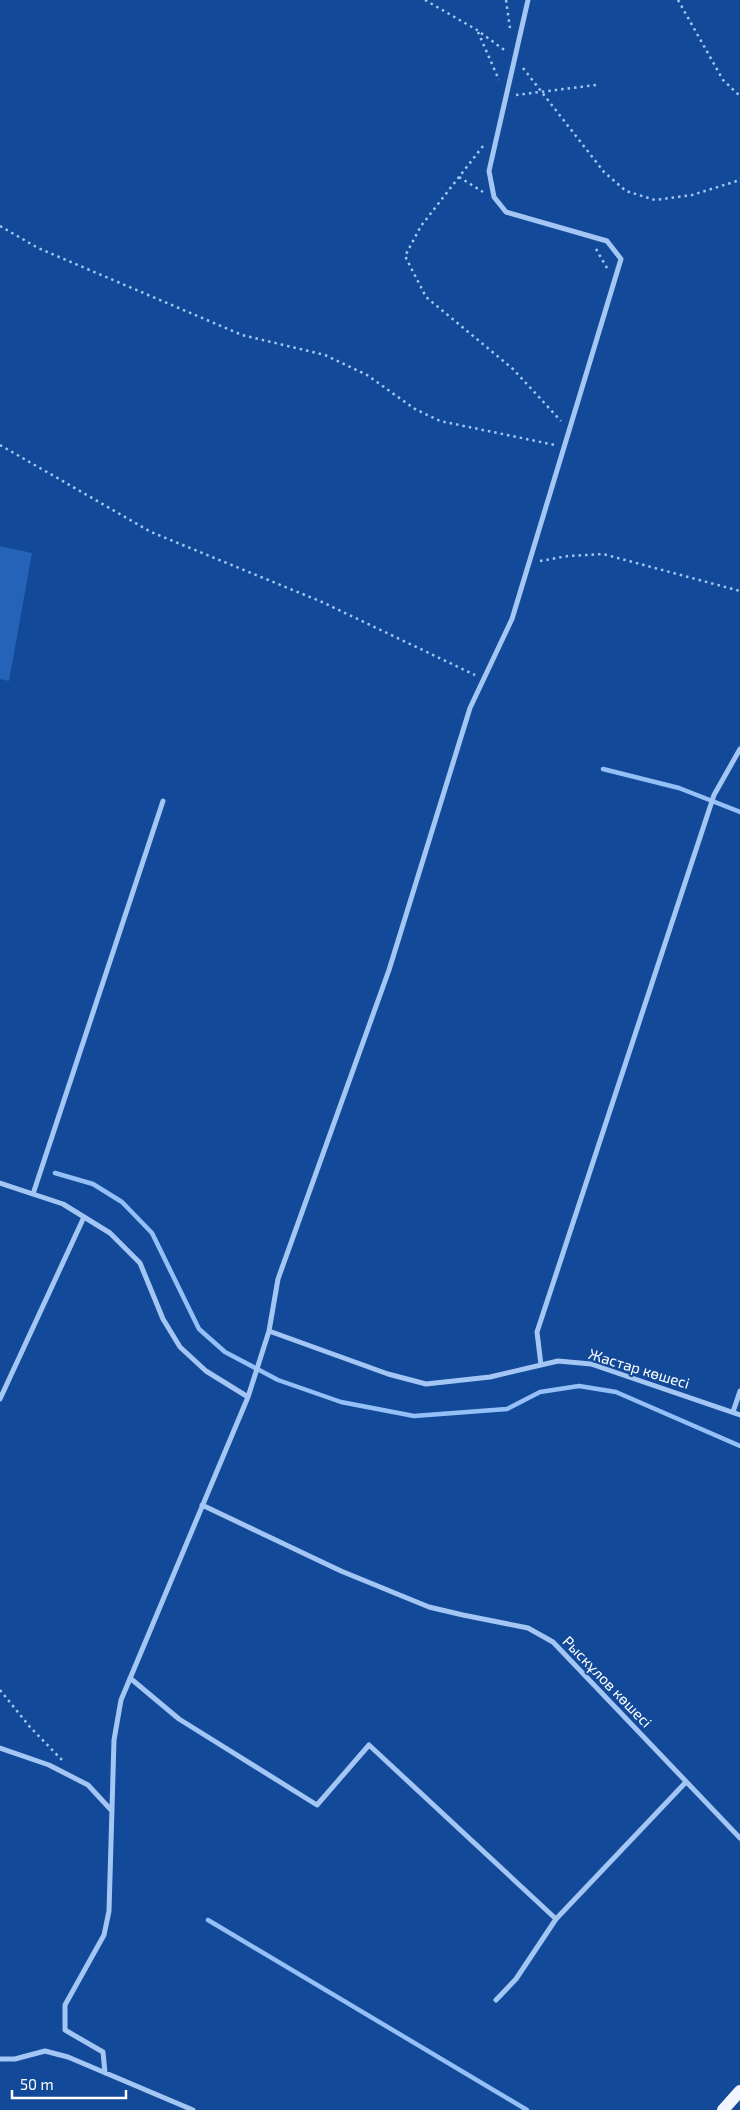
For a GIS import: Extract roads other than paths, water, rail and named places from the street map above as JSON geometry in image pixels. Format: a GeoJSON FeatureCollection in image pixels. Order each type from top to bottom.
{"type":"FeatureCollection","features":[{"type":"Feature","properties":{"kind":"main road"},"geometry":{"type":"LineString","coordinates":[[723,2110],[740,2091]]}},
{"type":"Feature","properties":{"kind":"street"},"geometry":{"type":"LineString","coordinates":[[105,2073],[103,2052],[65,2030],[65,2005],[104,1935],[109,1911],[114,1740],[121,1700],[248,1397],[269,1331],[278,1279],[389,970],[470,708],[512,619],[621,259],[608,241],[506,212],[494,197],[489,171],[528,0]]}},
{"type":"Feature","properties":{"kind":"street"},"geometry":{"type":"LineString","coordinates":[[541,1365],[537,1332],[714,795],[740,749]]}},
{"type":"Feature","properties":{"kind":"street"},"geometry":{"type":"LineString","coordinates":[[33,1194],[163,801]]}},
{"type":"Feature","properties":{"kind":"street"},"geometry":{"type":"LineString","coordinates":[[0,1183],[63,1204],[110,1233],[140,1263],[163,1319],[180,1347],[206,1371],[248,1397]]}},
{"type":"Feature","properties":{"kind":"street"},"geometry":{"type":"LineString","coordinates":[[0,1399],[84,1217]]}},
{"type":"Feature","properties":{"kind":"street","name":"Жастар көшесі"},"geometry":{"type":"LineString","coordinates":[[269,1331],[388,1374],[426,1384],[490,1377],[558,1361],[591,1364],[740,1415]]}},
{"type":"Feature","properties":{"kind":"street"},"geometry":{"type":"LineString","coordinates":[[733,1412],[740,1390]]}},
{"type":"Feature","properties":{"kind":"street","name":"Рыскұлов көшесі"},"geometry":{"type":"LineString","coordinates":[[202,1505],[341,1571],[429,1606],[463,1616],[528,1628],[553,1642],[740,1838]]}},
{"type":"Feature","properties":{"kind":"street"},"geometry":{"type":"LineString","coordinates":[[130,1678],[179,1718],[316,1805],[369,1745],[556,1919]]}},
{"type":"Feature","properties":{"kind":"street"},"geometry":{"type":"LineString","coordinates":[[0,1748],[50,1765],[88,1785],[112,1811]]}},
{"type":"Feature","properties":{"kind":"street"},"geometry":{"type":"LineString","coordinates":[[496,2000],[516,1979],[556,1919],[686,1782]]}},
{"type":"Feature","properties":{"kind":"street"},"geometry":{"type":"LineString","coordinates":[[0,2059],[16,2059],[45,2051],[68,2056],[193,2110]]}},
{"type":"Feature","properties":{"kind":"waterway"},"geometry":{"type":"LineString","coordinates":[[603,769],[679,788],[740,812]]}},
{"type":"Feature","properties":{"kind":"waterway"},"geometry":{"type":"LineString","coordinates":[[55,1173],[93,1184],[122,1202],[152,1233],[199,1329],[225,1352],[278,1380],[341,1402],[414,1416],[507,1409],[540,1392],[579,1386],[616,1392],[740,1446]]}},
{"type":"Feature","properties":{"kind":"waterway"},"geometry":{"type":"LineString","coordinates":[[208,1920],[527,2110]]}}]}
